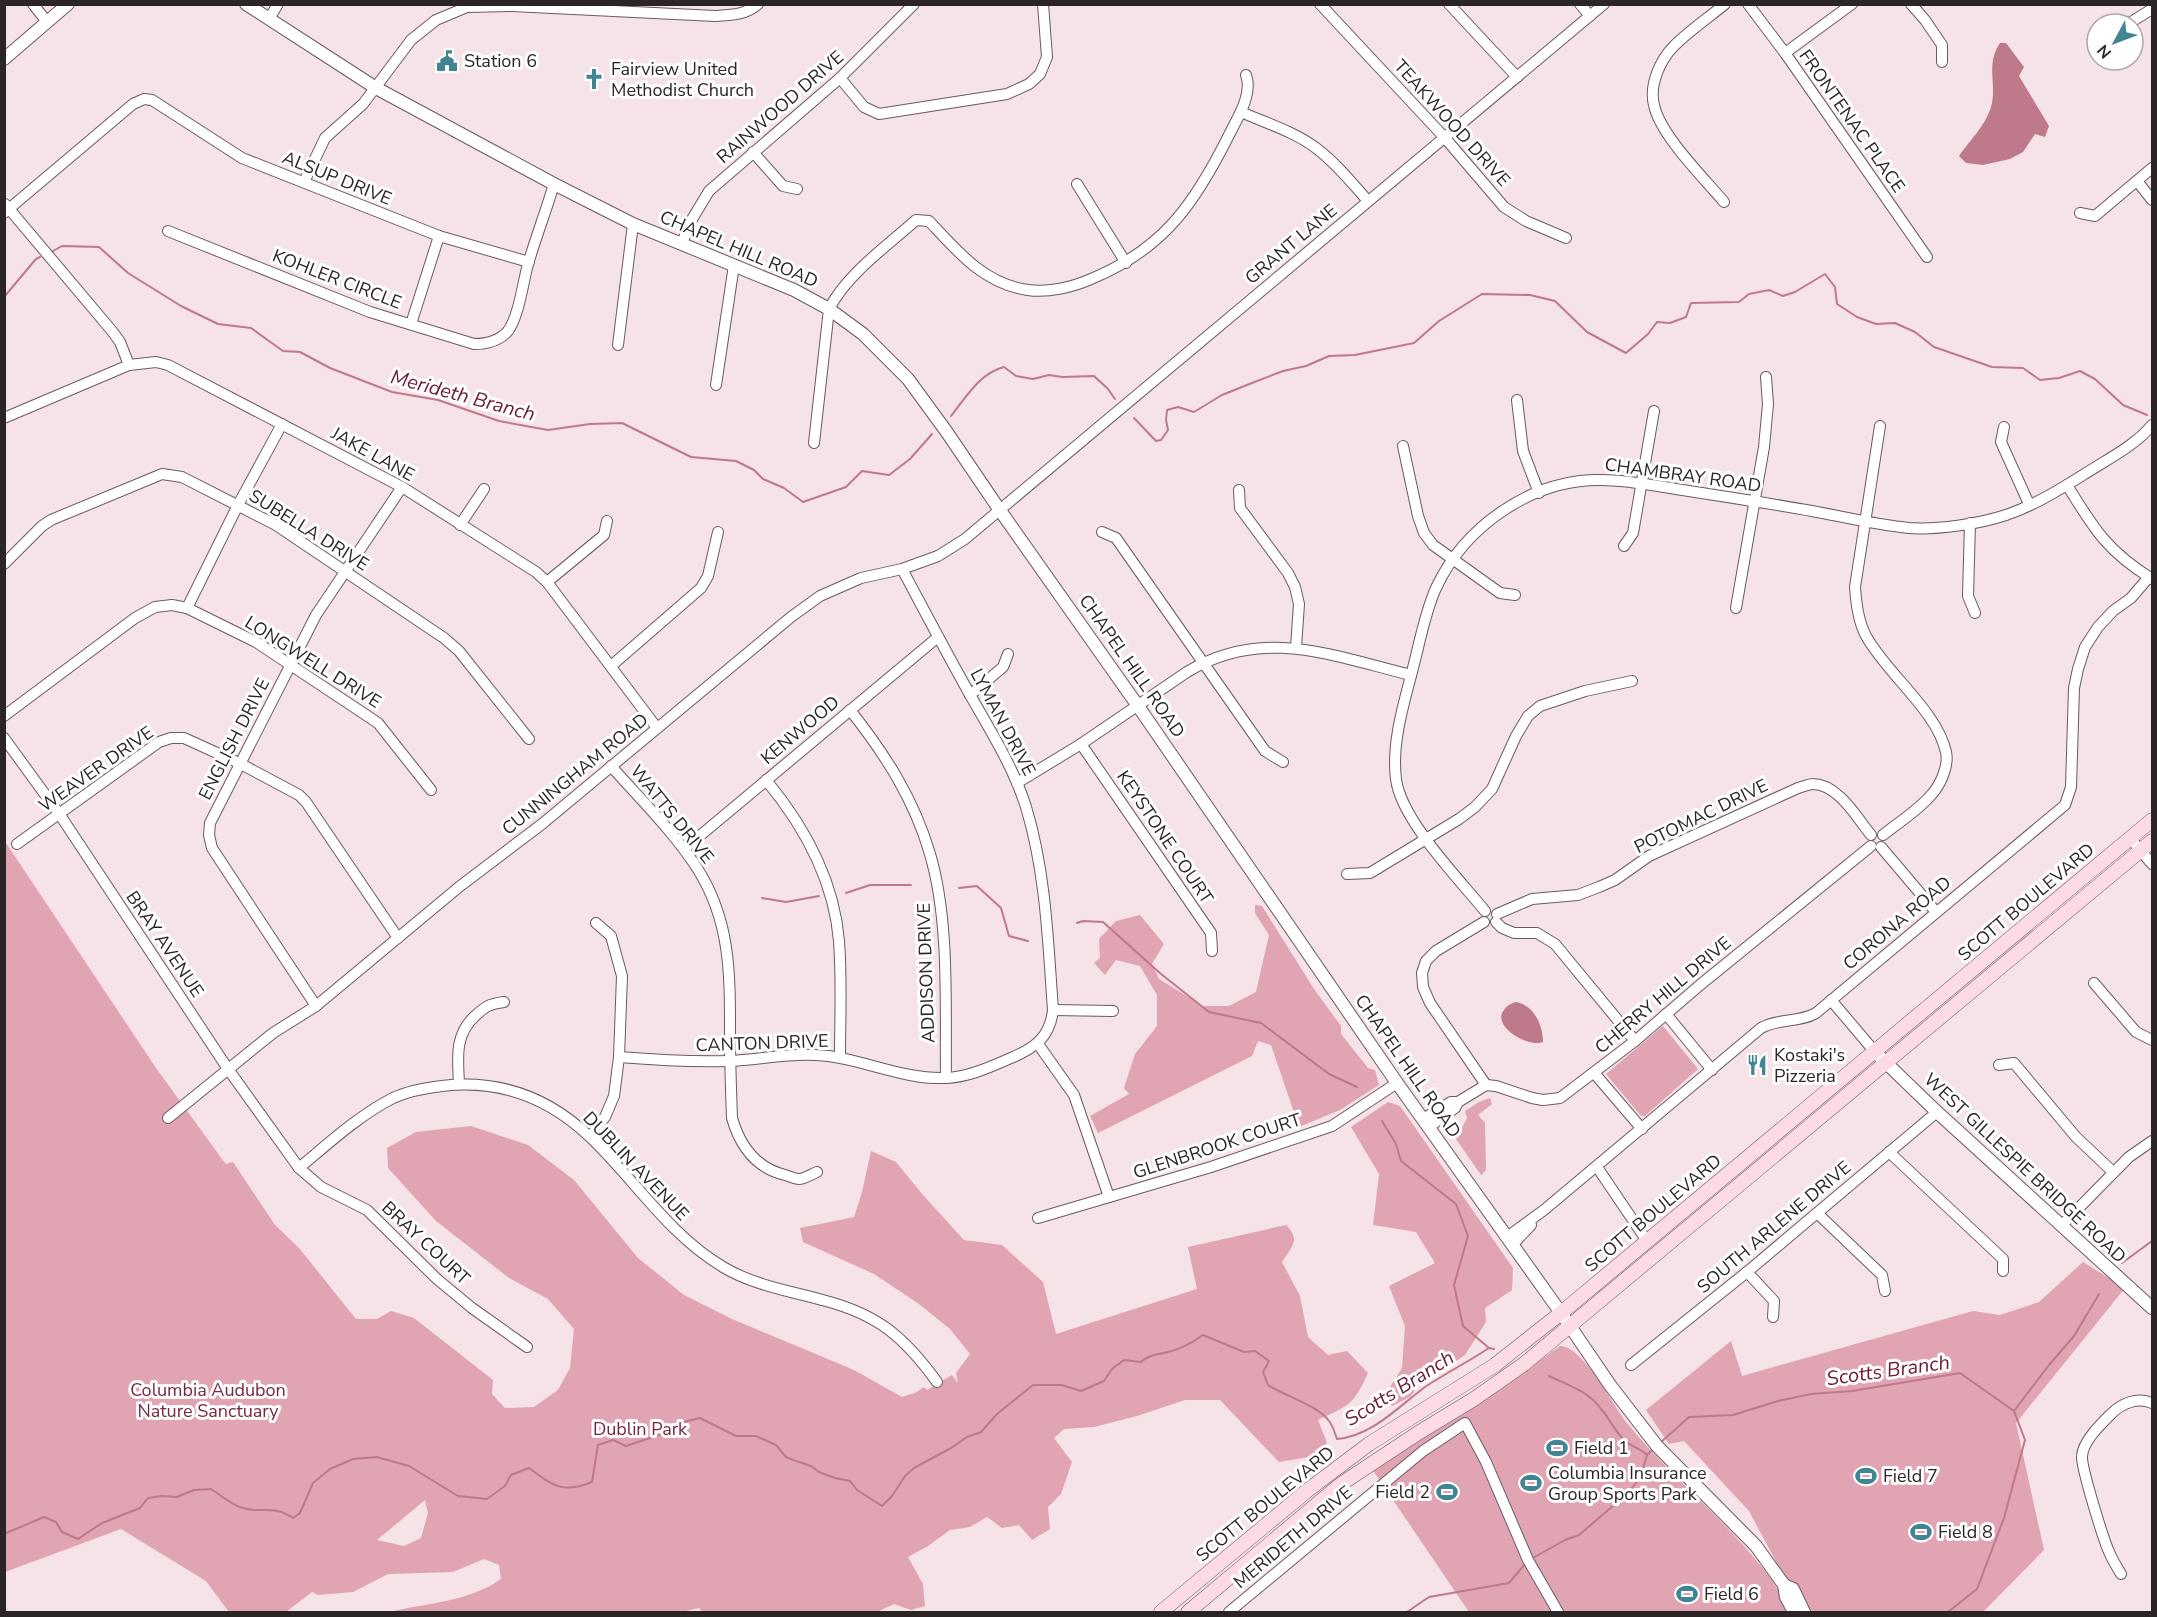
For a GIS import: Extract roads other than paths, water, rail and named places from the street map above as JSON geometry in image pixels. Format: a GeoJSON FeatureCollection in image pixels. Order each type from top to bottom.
{"type":"FeatureCollection","features":[{"type":"Feature","properties":{"kind":"main road","name":"SCOTT BOULEVARD"},"geometry":{"type":"LineString","coordinates":[[1188,1612],[1341,1484],[1474,1399],[1524,1364],[2152,820]]}},
{"type":"Feature","properties":{"kind":"main road","name":"SCOTT BOULEVARD"},"geometry":{"type":"LineString","coordinates":[[1161,1612],[1308,1490],[1369,1444],[1495,1365],[1562,1313],[1647,1241],[2152,841]]}},
{"type":"Feature","properties":{"kind":"street"},"geometry":{"type":"LineString","coordinates":[[33,4],[47,22]]}},
{"type":"Feature","properties":{"kind":"street"},"geometry":{"type":"LineString","coordinates":[[4,59],[68,4]]}},
{"type":"Feature","properties":{"kind":"street","name":"CHAPEL HILL ROAD"},"geometry":{"type":"LineString","coordinates":[[246,4],[376,88],[554,184],[633,224],[794,290],[829,309],[863,334],[901,371],[946,431],[1397,1083],[1562,1313],[1628,1410],[1657,1446],[1756,1546],[1784,1585],[1786,1597],[1794,1612]]}},
{"type":"Feature","properties":{"kind":"street"},"geometry":{"type":"LineString","coordinates":[[269,19],[278,4]]}},
{"type":"Feature","properties":{"kind":"street"},"geometry":{"type":"LineString","coordinates":[[304,182],[325,138],[363,104],[411,40],[436,20],[467,7],[512,6],[715,16],[736,15],[752,10],[758,4]]}},
{"type":"Feature","properties":{"kind":"street","name":"RAINWOOD DRIVE"},"geometry":{"type":"LineString","coordinates":[[682,243],[691,221],[709,191],[840,78],[914,4]]}},
{"type":"Feature","properties":{"kind":"street"},"geometry":{"type":"LineString","coordinates":[[840,78],[864,107],[879,114],[1007,94],[1029,84],[1040,74],[1047,57],[1043,4]]}},
{"type":"Feature","properties":{"kind":"street"},"geometry":{"type":"LineString","coordinates":[[1449,4],[1517,77]]}},
{"type":"Feature","properties":{"kind":"street"},"geometry":{"type":"LineString","coordinates":[[1580,4],[1590,16]]}},
{"type":"Feature","properties":{"kind":"street","name":"GRANT LANE"},"geometry":{"type":"LineString","coordinates":[[999,509],[1604,4]]}},
{"type":"Feature","properties":{"kind":"street"},"geometry":{"type":"LineString","coordinates":[[1724,202],[1672,140],[1657,115],[1652,91],[1661,62],[1674,46],[1725,4]]}},
{"type":"Feature","properties":{"kind":"street","name":"FRONTENAC PLACE"},"geometry":{"type":"LineString","coordinates":[[1748,4],[1785,53],[1927,257]]}},
{"type":"Feature","properties":{"kind":"street"},"geometry":{"type":"LineString","coordinates":[[1785,53],[1852,4]]}},
{"type":"Feature","properties":{"kind":"street"},"geometry":{"type":"LineString","coordinates":[[1911,4],[1942,45],[1942,62]]}},
{"type":"Feature","properties":{"kind":"street","name":"TEAKWOOD DRIVE"},"geometry":{"type":"LineString","coordinates":[[1327,7],[1504,207],[1526,221],[1566,238]]}},
{"type":"Feature","properties":{"kind":"street"},"geometry":{"type":"LineString","coordinates":[[814,443],[829,309],[850,280],[916,220],[929,221],[966,261],[997,281],[1029,291],[1077,285],[1126,263],[1148,248],[1196,197],[1241,112],[1249,84],[1246,75]]}},
{"type":"Feature","properties":{"kind":"street","name":"ALSUP DRIVE"},"geometry":{"type":"LineString","coordinates":[[6,209],[133,104],[144,99],[152,100],[242,158],[439,236],[529,262]]}},
{"type":"Feature","properties":{"kind":"street"},"geometry":{"type":"LineString","coordinates":[[1241,112],[1315,147],[1339,168],[1368,201]]}},
{"type":"Feature","properties":{"kind":"street"},"geometry":{"type":"LineString","coordinates":[[753,152],[783,186],[797,189]]}},
{"type":"Feature","properties":{"kind":"street"},"geometry":{"type":"LineString","coordinates":[[2080,213],[2095,216],[2152,168]]}},
{"type":"Feature","properties":{"kind":"street"},"geometry":{"type":"LineString","coordinates":[[2137,181],[2152,200]]}},
{"type":"Feature","properties":{"kind":"street"},"geometry":{"type":"LineString","coordinates":[[529,262],[554,184]]}},
{"type":"Feature","properties":{"kind":"street"},"geometry":{"type":"LineString","coordinates":[[1077,184],[1126,263]]}},
{"type":"Feature","properties":{"kind":"street"},"geometry":{"type":"LineString","coordinates":[[6,209],[112,331],[120,342],[129,365]]}},
{"type":"Feature","properties":{"kind":"street"},"geometry":{"type":"LineString","coordinates":[[618,345],[633,224]]}},
{"type":"Feature","properties":{"kind":"street","name":"KOHLER CIRCLE"},"geometry":{"type":"LineString","coordinates":[[168,231],[370,312],[474,344],[497,340],[508,330],[514,319],[529,262]]}},
{"type":"Feature","properties":{"kind":"street"},"geometry":{"type":"LineString","coordinates":[[411,324],[439,236]]}},
{"type":"Feature","properties":{"kind":"street"},"geometry":{"type":"LineString","coordinates":[[716,385],[734,265]]}},
{"type":"Feature","properties":{"kind":"street","name":"JAKE LANE"},"geometry":{"type":"LineString","coordinates":[[4,418],[129,365],[156,362],[168,365],[402,487],[536,572],[547,582],[657,728]]}},
{"type":"Feature","properties":{"kind":"street"},"geometry":{"type":"LineString","coordinates":[[1736,608],[1764,447],[1768,404],[1766,377]]}},
{"type":"Feature","properties":{"kind":"street"},"geometry":{"type":"LineString","coordinates":[[1517,400],[1523,451],[1539,493]]}},
{"type":"Feature","properties":{"kind":"street"},"geometry":{"type":"LineString","coordinates":[[1624,546],[1633,533],[1654,411]]}},
{"type":"Feature","properties":{"kind":"street"},"geometry":{"type":"LineString","coordinates":[[187,608],[238,505],[282,424]]}},
{"type":"Feature","properties":{"kind":"street","name":"CHAMBRAY ROAD"},"geometry":{"type":"LineString","coordinates":[[1491,917],[1426,839],[1403,802],[1396,782],[1395,762],[1412,675],[1424,625],[1436,589],[1452,560],[1469,538],[1489,521],[1512,505],[1539,493],[1572,483],[1601,480],[1754,501],[1911,528],[1970,523],[2006,515],[2067,485],[2141,437],[2152,425]]}},
{"type":"Feature","properties":{"kind":"street","name":"CHERRY HILL DRIVE"},"geometry":{"type":"LineString","coordinates":[[1485,1085],[1496,1086],[1532,1098],[1551,1100],[1560,1098],[1584,1079],[1595,1074],[1933,794],[1944,774],[1947,754],[1941,736],[1877,654],[1864,633],[1857,609],[1855,587],[1880,426]]}},
{"type":"Feature","properties":{"kind":"street"},"geometry":{"type":"LineString","coordinates":[[2004,427],[2001,442],[2029,504]]}},
{"type":"Feature","properties":{"kind":"street"},"geometry":{"type":"LineString","coordinates":[[1404,446],[1418,516],[1424,533],[1433,545],[1500,593],[1515,595]]}},
{"type":"Feature","properties":{"kind":"street","name":"SUBELLA DRIVE"},"geometry":{"type":"LineString","coordinates":[[4,564],[51,520],[162,474],[182,477],[276,525],[444,638],[459,651],[529,739]]}},
{"type":"Feature","properties":{"kind":"street"},"geometry":{"type":"LineString","coordinates":[[2067,485],[2095,530],[2112,550],[2151,578]]}},
{"type":"Feature","properties":{"kind":"street","name":"ENGLISH DRIVE"},"geometry":{"type":"LineString","coordinates":[[316,1006],[212,848],[209,835],[210,823],[316,615],[402,487]]}},
{"type":"Feature","properties":{"kind":"street"},"geometry":{"type":"LineString","coordinates":[[460,525],[484,489]]}},
{"type":"Feature","properties":{"kind":"street"},"geometry":{"type":"LineString","coordinates":[[1239,490],[1240,508],[1288,573],[1295,587],[1299,604],[1296,647]]}},
{"type":"Feature","properties":{"kind":"street","name":"CUNNINGHAM ROAD"},"geometry":{"type":"LineString","coordinates":[[168,1118],[273,1033],[316,1006],[459,887],[542,824],[791,617],[820,596],[861,578],[902,569],[938,556],[965,540],[999,509]]}},
{"type":"Feature","properties":{"kind":"street"},"geometry":{"type":"LineString","coordinates":[[547,582],[604,535],[607,521]]}},
{"type":"Feature","properties":{"kind":"street"},"geometry":{"type":"LineString","coordinates":[[1970,523],[1968,596],[1975,613]]}},
{"type":"Feature","properties":{"kind":"street"},"geometry":{"type":"LineString","coordinates":[[611,666],[701,588],[708,576],[718,532]]}},
{"type":"Feature","properties":{"kind":"street"},"geometry":{"type":"LineString","coordinates":[[1102,532],[1116,538],[1265,751],[1283,762]]}},
{"type":"Feature","properties":{"kind":"street","name":"LYMAN DRIVE"},"geometry":{"type":"LineString","coordinates":[[902,569],[970,695],[998,741],[1017,783],[1037,848],[1045,895],[1053,1010]]}},
{"type":"Feature","properties":{"kind":"street","name":"CORONA ROAD"},"geometry":{"type":"LineString","coordinates":[[1510,1241],[1761,1028],[1769,1023],[1808,1018],[2065,806],[2072,787],[2074,688],[2085,647],[2098,627],[2113,611],[2151,578]]}},
{"type":"Feature","properties":{"kind":"street","name":"LONGWELL DRIVE"},"geometry":{"type":"LineString","coordinates":[[4,716],[135,618],[155,607],[172,605],[187,608],[256,642],[378,723],[431,790]]}},
{"type":"Feature","properties":{"kind":"street","name":"KENWOOD"},"geometry":{"type":"LineString","coordinates":[[684,849],[938,637]]}},
{"type":"Feature","properties":{"kind":"street"},"geometry":{"type":"LineString","coordinates":[[1017,783],[1081,744],[1203,663],[1236,651],[1266,647],[1296,647],[1412,675]]}},
{"type":"Feature","properties":{"kind":"street"},"geometry":{"type":"LineString","coordinates":[[970,695],[1003,666],[1008,654]]}},
{"type":"Feature","properties":{"kind":"street"},"geometry":{"type":"LineString","coordinates":[[1347,874],[1370,873],[1467,813],[1492,789],[1516,736],[1528,716],[1540,706],[1585,691],[1632,681]]}},
{"type":"Feature","properties":{"kind":"street","name":"ADDISON DRIVE"},"geometry":{"type":"LineString","coordinates":[[850,710],[879,747],[900,781],[917,817],[930,854],[939,895],[943,932],[946,1078]]}},
{"type":"Feature","properties":{"kind":"street","name":"BRAY AVENUE"},"geometry":{"type":"LineString","coordinates":[[4,738],[60,815],[228,1069],[299,1168]]}},
{"type":"Feature","properties":{"kind":"street","name":"WEAVER DRIVE"},"geometry":{"type":"LineString","coordinates":[[17,844],[159,742],[171,738],[184,738],[239,763],[299,795],[398,938]]}},
{"type":"Feature","properties":{"kind":"street","name":"KEYSTONE COURT"},"geometry":{"type":"LineString","coordinates":[[1081,744],[1211,933],[1212,951]]}},
{"type":"Feature","properties":{"kind":"street","name":"WATTS DRIVE"},"geometry":{"type":"LineString","coordinates":[[611,766],[684,849],[711,893],[726,940],[730,970],[732,1119],[737,1135],[748,1152],[761,1165],[776,1173],[800,1179],[817,1172]]}},
{"type":"Feature","properties":{"kind":"street"},"geometry":{"type":"LineString","coordinates":[[766,780],[789,807],[806,836],[821,866],[834,911],[838,941],[840,1057]]}},
{"type":"Feature","properties":{"kind":"street","name":"POTOMAC DRIVE"},"geometry":{"type":"LineString","coordinates":[[1485,1085],[1430,1003],[1423,987],[1422,973],[1426,961],[1436,951],[1491,917],[1532,899],[1578,895],[1615,880],[1649,856],[1798,788],[1813,784],[1835,793],[1936,912]]}},
{"type":"Feature","properties":{"kind":"street"},"geometry":{"type":"LineString","coordinates":[[2130,838],[2152,864]]}},
{"type":"Feature","properties":{"kind":"street"},"geometry":{"type":"LineString","coordinates":[[1491,917],[1502,928],[1514,933],[1537,933],[1555,944],[1635,1041]]}},
{"type":"Feature","properties":{"kind":"street"},"geometry":{"type":"LineString","coordinates":[[590,1137],[605,1117],[614,1096],[619,1057],[622,976],[611,936],[597,923]]}},
{"type":"Feature","properties":{"kind":"street"},"geometry":{"type":"LineString","coordinates":[[2094,983],[2136,1032],[2152,1040]]}},
{"type":"Feature","properties":{"kind":"street"},"geometry":{"type":"LineString","coordinates":[[1831,1000],[1880,1057]]}},
{"type":"Feature","properties":{"kind":"street"},"geometry":{"type":"LineString","coordinates":[[459,1084],[458,1052],[463,1030],[467,1023],[489,1004],[504,1002]]}},
{"type":"Feature","properties":{"kind":"street"},"geometry":{"type":"LineString","coordinates":[[1109,1197],[1074,1095],[1038,1044],[1049,1028],[1053,1010],[1113,1011]]}},
{"type":"Feature","properties":{"kind":"street"},"geometry":{"type":"LineString","coordinates":[[1666,1014],[1712,1070]]}},
{"type":"Feature","properties":{"kind":"street","name":"CANTON DRIVE"},"geometry":{"type":"LineString","coordinates":[[619,1057],[678,1061],[730,1061],[813,1054],[840,1057],[903,1074],[946,1078],[987,1069],[1038,1044]]}},
{"type":"Feature","properties":{"kind":"street","name":"WEST GILLESPIE BRIDGE ROAD"},"geometry":{"type":"LineString","coordinates":[[1880,1057],[2152,1308]]}},
{"type":"Feature","properties":{"kind":"street"},"geometry":{"type":"LineString","coordinates":[[2000,1065],[2013,1064],[2076,1137],[2113,1172]]}},
{"type":"Feature","properties":{"kind":"street"},"geometry":{"type":"LineString","coordinates":[[1595,1074],[1642,1129]]}},
{"type":"Feature","properties":{"kind":"street","name":"GLENBROOK COURT"},"geometry":{"type":"LineString","coordinates":[[1038,1218],[1211,1167],[1332,1126],[1397,1083]]}},
{"type":"Feature","properties":{"kind":"street","name":"DUBLIN AVENUE"},"geometry":{"type":"LineString","coordinates":[[299,1168],[356,1120],[394,1098],[423,1088],[459,1084],[488,1085],[523,1094],[556,1109],[590,1137],[660,1216],[685,1240],[709,1258],[735,1274],[765,1286],[829,1301],[875,1320],[902,1339],[937,1382]]}},
{"type":"Feature","properties":{"kind":"street"},"geometry":{"type":"LineString","coordinates":[[1426,1123],[1451,1102],[1458,1102],[1485,1085]]}},
{"type":"Feature","properties":{"kind":"street","name":"SOUTH ARLENE DRIVE"},"geometry":{"type":"LineString","coordinates":[[1631,1365],[1747,1272],[1937,1112]]}},
{"type":"Feature","properties":{"kind":"street"},"geometry":{"type":"LineString","coordinates":[[2061,1226],[2129,1157],[2152,1141]]}},
{"type":"Feature","properties":{"kind":"street"},"geometry":{"type":"LineString","coordinates":[[1889,1152],[2003,1259],[2003,1271]]}},
{"type":"Feature","properties":{"kind":"street"},"geometry":{"type":"LineString","coordinates":[[1596,1167],[1647,1241]]}},
{"type":"Feature","properties":{"kind":"street","name":"BRAY COURT"},"geometry":{"type":"LineString","coordinates":[[299,1168],[321,1187],[367,1210],[437,1280],[526,1347]]}},
{"type":"Feature","properties":{"kind":"street"},"geometry":{"type":"LineString","coordinates":[[1817,1213],[1882,1275],[1885,1291]]}},
{"type":"Feature","properties":{"kind":"street"},"geometry":{"type":"LineString","coordinates":[[1747,1272],[1774,1301],[1773,1317]]}},
{"type":"Feature","properties":{"kind":"street"},"geometry":{"type":"LineString","coordinates":[[2121,1574],[2109,1553],[2082,1455],[2087,1443],[2118,1407],[2131,1401],[2152,1403]]}},
{"type":"Feature","properties":{"kind":"street","name":"MERIDETH DRIVE"},"geometry":{"type":"LineString","coordinates":[[1229,1612],[1407,1464],[1465,1423],[1486,1462],[1524,1552],[1558,1612]]}},
{"type":"Feature","properties":{"kind":"street","name":"CHAPEL HILL ROAD"},"geometry":{"type":"LineString","coordinates":[[1784,1585],[1792,1589],[1804,1612]]}},
{"type":"Feature","properties":{"kind":"waterway","name":"Merideth Branch"},"geometry":{"type":"LineString","coordinates":[[53,251],[62,246],[99,247],[128,273],[181,306],[218,324],[251,328],[283,351],[300,352],[330,368],[392,392],[438,400],[499,421],[548,430],[590,424],[622,423],[691,457],[736,461],[754,470],[763,479],[784,488],[803,502],[846,487],[862,471],[889,475],[910,459],[932,434]]}},
{"type":"Feature","properties":{"kind":"waterway","name":"Merideth Branch"},"geometry":{"type":"LineString","coordinates":[[4,297],[40,257]]}},
{"type":"Feature","properties":{"kind":"waterway","name":"Merideth Branch"},"geometry":{"type":"LineString","coordinates":[[1134,418],[1156,441],[1161,440],[1168,430],[1167,410],[1178,407],[1194,412],[1222,395],[1329,356],[1355,355],[1414,343],[1439,321],[1482,294],[1530,295],[1555,301],[1587,332],[1626,353],[1648,334],[1657,322],[1670,323],[1686,317],[1691,303],[1739,302],[1749,294],[1769,290],[1783,296],[1795,292],[1825,274],[1835,287],[1837,304],[1857,317],[1876,324],[1895,323],[1915,332],[1934,347],[1992,367],[2023,368],[2040,380],[2059,378],[2080,371],[2095,379],[2123,405],[2147,415]]}},
{"type":"Feature","properties":{"kind":"waterway","name":"Merideth Branch"},"geometry":{"type":"LineString","coordinates":[[951,416],[981,380],[995,370],[1004,367],[1016,376],[1033,379],[1049,375],[1094,376],[1115,399]]}},
{"type":"Feature","properties":{"kind":"waterway"},"geometry":{"type":"LineString","coordinates":[[846,893],[870,885],[911,885]]}},
{"type":"Feature","properties":{"kind":"waterway"},"geometry":{"type":"LineString","coordinates":[[959,888],[977,886],[1001,908],[1009,936],[1028,941]]}},
{"type":"Feature","properties":{"kind":"waterway"},"geometry":{"type":"LineString","coordinates":[[762,898],[786,902],[819,896]]}},
{"type":"Feature","properties":{"kind":"waterway"},"geometry":{"type":"LineString","coordinates":[[1077,923],[1103,922],[1161,974],[1209,1012],[1261,1023],[1329,1074],[1357,1087]]}},
{"type":"Feature","properties":{"kind":"waterway"},"geometry":{"type":"LineString","coordinates":[[1382,1121],[1396,1144],[1401,1161],[1456,1204],[1468,1236],[1454,1285],[1463,1326],[1489,1348]]}},
{"type":"Feature","properties":{"kind":"waterway","name":"Scotts Branch"},"geometry":{"type":"LineString","coordinates":[[2122,1263],[2152,1241]]}},
{"type":"Feature","properties":{"kind":"waterway","name":"Scotts Branch"},"geometry":{"type":"LineString","coordinates":[[1660,1443],[1689,1417],[1733,1415],[1778,1401],[1811,1394],[1852,1391],[1960,1373],[2014,1411],[2074,1336],[2099,1294]]}},
{"type":"Feature","properties":{"kind":"waterway","name":"Scotts Branch"},"geometry":{"type":"LineString","coordinates":[[4,1534],[44,1517],[56,1522],[62,1532],[78,1539],[102,1523],[140,1508],[148,1498],[177,1497],[194,1490],[211,1489],[239,1507],[250,1510],[279,1511],[293,1518],[300,1513],[313,1483],[330,1469],[353,1459],[377,1457],[409,1466],[458,1496],[487,1499],[505,1486],[511,1475],[529,1468],[552,1484],[566,1488],[582,1486],[592,1482],[598,1445],[613,1440],[626,1446],[700,1418],[736,1436],[756,1436],[776,1445],[786,1457],[811,1466],[819,1472],[850,1481],[857,1490],[882,1506],[914,1468],[967,1437],[981,1432],[997,1414],[1033,1385],[1062,1385],[1081,1391],[1104,1381],[1112,1369],[1124,1360],[1141,1362],[1151,1356],[1173,1351],[1203,1335],[1244,1352],[1255,1351],[1269,1361],[1263,1372],[1268,1385],[1318,1411],[1332,1425],[1337,1439],[1350,1437],[1373,1427],[1425,1387],[1489,1348],[1494,1349]]}},
{"type":"Feature","properties":{"kind":"waterway","name":"Scotts Branch"},"geometry":{"type":"LineString","coordinates":[[1549,1376],[1577,1389],[1596,1403],[1627,1442],[1647,1455],[1653,1449]]}},
{"type":"Feature","properties":{"kind":"waterway"},"geometry":{"type":"LineString","coordinates":[[1948,1612],[1977,1589],[2004,1518],[2025,1440],[2014,1411]]}},
{"type":"Feature","properties":{"kind":"waterway"},"geometry":{"type":"LineString","coordinates":[[1531,1559],[1579,1535],[1628,1493],[1640,1478],[1647,1455]]}},
{"type":"Feature","properties":{"kind":"waterway"},"geometry":{"type":"LineString","coordinates":[[1407,1612],[1429,1597],[1509,1583],[1525,1564]]}},
{"type":"Feature","properties":{"kind":"place","name":"Station 6"},"geometry":{"type":"Point","coordinates":[447,61]}},
{"type":"Feature","properties":{"kind":"place","name":"Fairview United Methodist Church"},"geometry":{"type":"Point","coordinates":[594,79]}},
{"type":"Feature","properties":{"kind":"place","name":"Kostaki's Pizzeria"},"geometry":{"type":"Point","coordinates":[1757,1065]}},
{"type":"Feature","properties":{"kind":"place","name":"Field 1"},"geometry":{"type":"Point","coordinates":[1557,1448]}},
{"type":"Feature","properties":{"kind":"place","name":"Field 7"},"geometry":{"type":"Point","coordinates":[1866,1476]}},
{"type":"Feature","properties":{"kind":"place","name":"Columbia Insurance Group Sports Park"},"geometry":{"type":"Point","coordinates":[1531,1483]}},
{"type":"Feature","properties":{"kind":"place","name":"Field 2"},"geometry":{"type":"Point","coordinates":[1447,1492]}},
{"type":"Feature","properties":{"kind":"place","name":"Field 8"},"geometry":{"type":"Point","coordinates":[1921,1532]}},
{"type":"Feature","properties":{"kind":"place","name":"Field 6"},"geometry":{"type":"Point","coordinates":[1687,1594]}},
{"type":"Feature","properties":{"kind":"park label","name":"Columbia Audubon Nature Sanctuary"},"geometry":{"type":"Point","coordinates":[208,1400]}},
{"type":"Feature","properties":{"kind":"park label","name":"Dublin Park"},"geometry":{"type":"Point","coordinates":[640,1429]}}]}
